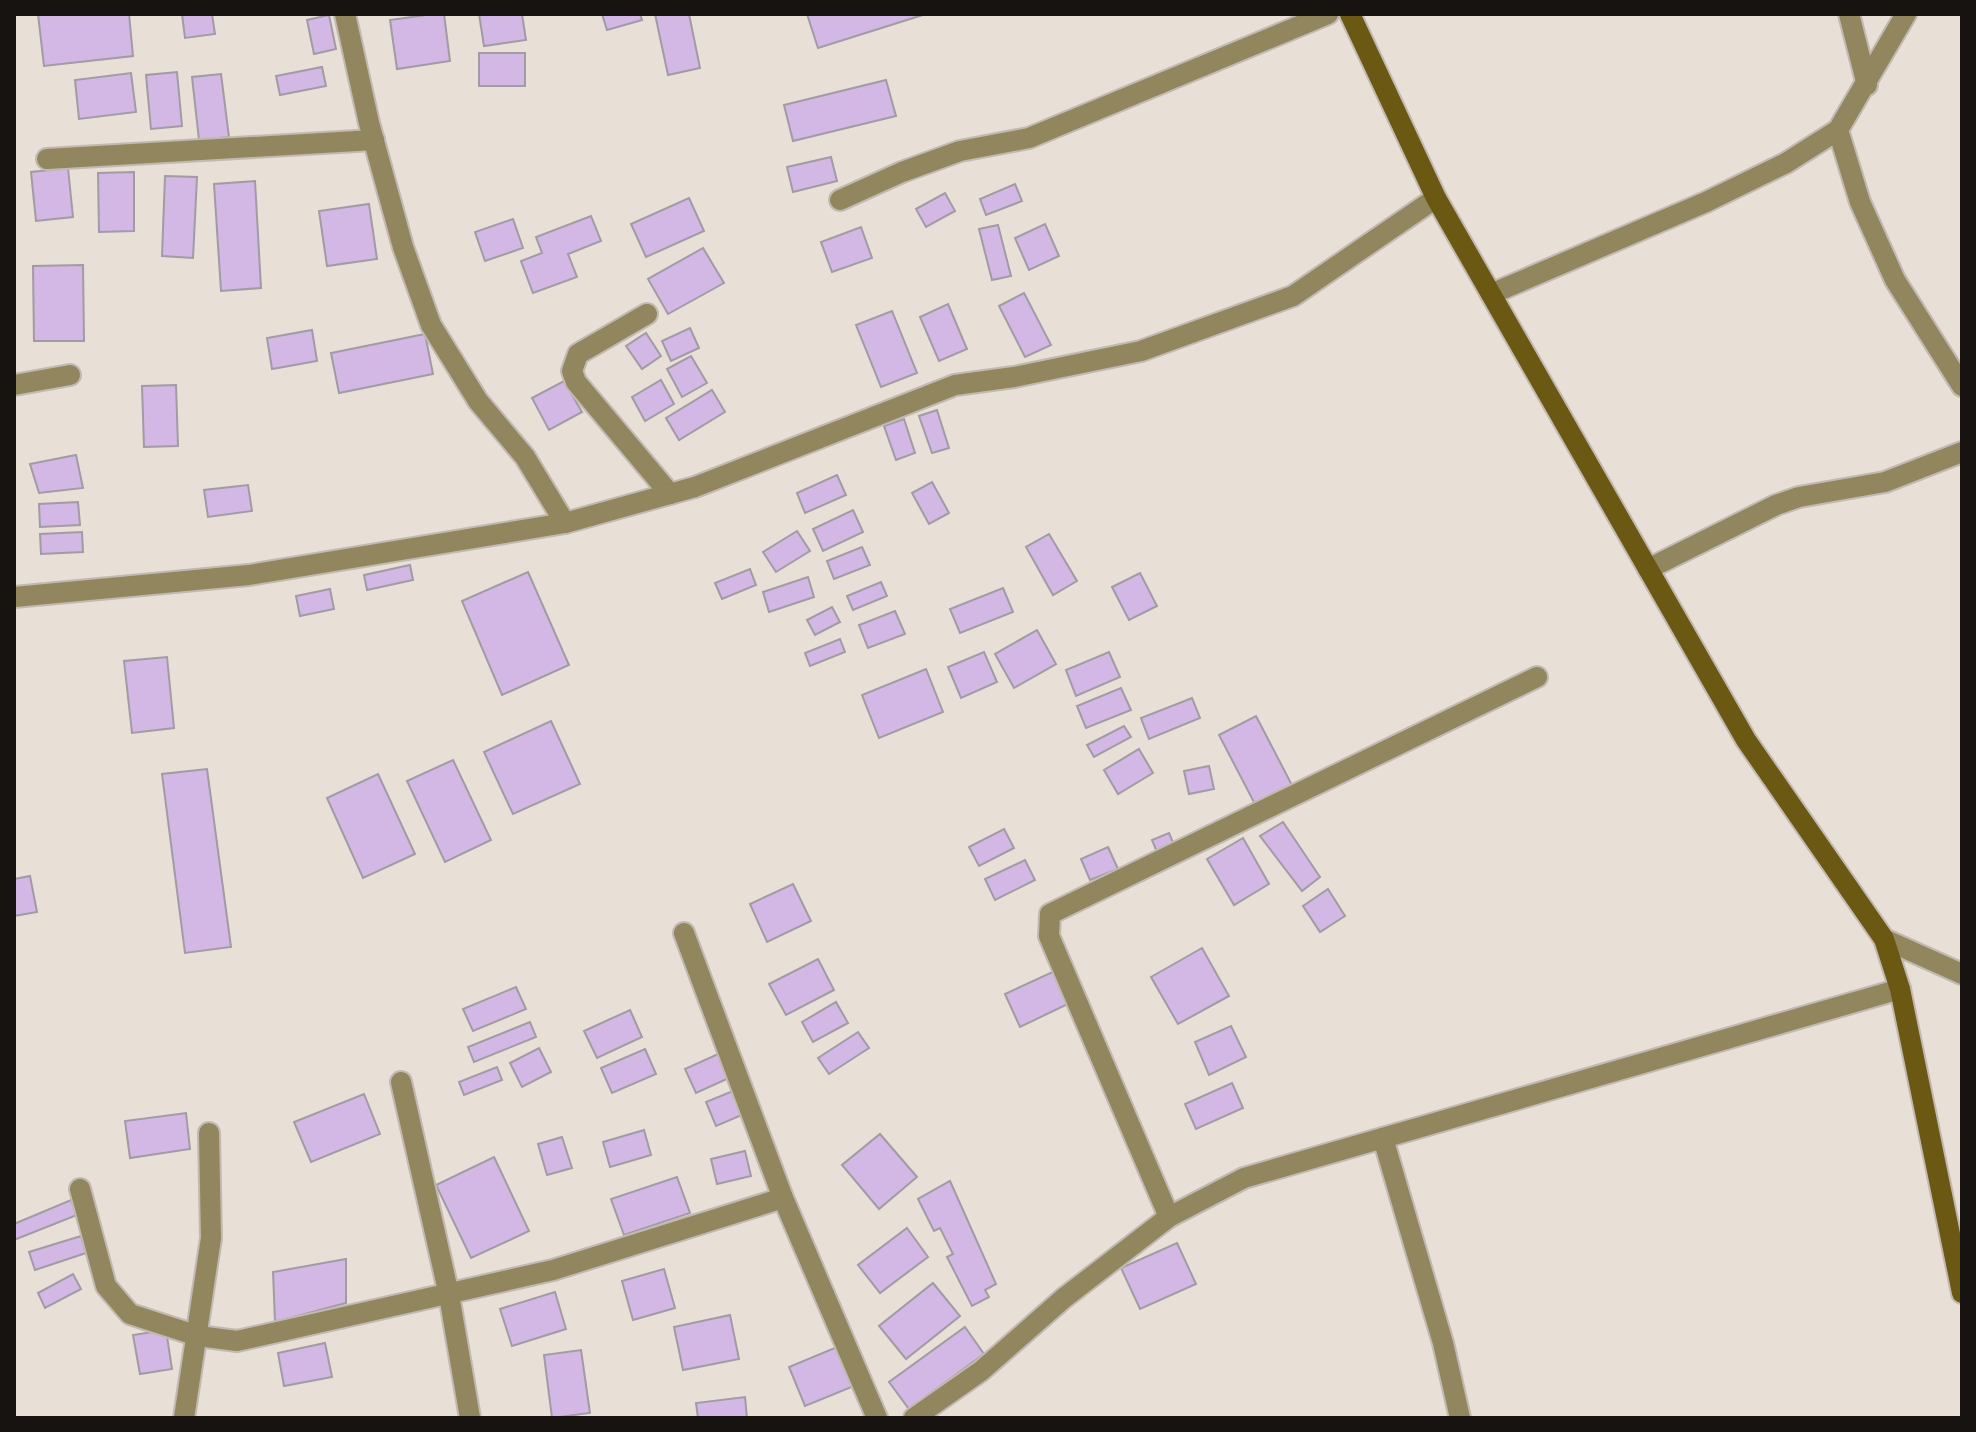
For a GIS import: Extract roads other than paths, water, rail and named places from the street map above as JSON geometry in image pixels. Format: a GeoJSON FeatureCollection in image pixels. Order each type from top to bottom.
{"type":"FeatureCollection","features":[{"type":"Feature","properties":{"kind":"main road"},"geometry":{"type":"LineString","coordinates":[[1350,14],[1436,198],[1746,740],[1884,939],[1900,989],[1962,1293]]}},
{"type":"Feature","properties":{"kind":"street"},"geometry":{"type":"LineString","coordinates":[[345,14],[403,247],[431,325],[478,401],[525,457],[565,523]]}},
{"type":"Feature","properties":{"kind":"street"},"geometry":{"type":"LineString","coordinates":[[840,200],[902,172],[960,151],[1029,138],[1328,14]]}},
{"type":"Feature","properties":{"kind":"street"},"geometry":{"type":"LineString","coordinates":[[1849,14],[1867,85]]}},
{"type":"Feature","properties":{"kind":"street"},"geometry":{"type":"LineString","coordinates":[[1491,294],[1706,202],[1786,163],[1838,130],[1906,14]]}},
{"type":"Feature","properties":{"kind":"street"},"geometry":{"type":"LineString","coordinates":[[1838,130],[1860,202],[1895,280],[1962,386]]}},
{"type":"Feature","properties":{"kind":"street"},"geometry":{"type":"LineString","coordinates":[[47,159],[374,140]]}},
{"type":"Feature","properties":{"kind":"street"},"geometry":{"type":"LineString","coordinates":[[14,597],[249,575],[565,523],[695,487],[955,385],[1014,377],[1141,351],[1293,296],[1436,198]]}},
{"type":"Feature","properties":{"kind":"street"},"geometry":{"type":"LineString","coordinates":[[647,314],[578,354],[572,371],[576,382],[670,494]]}},
{"type":"Feature","properties":{"kind":"street"},"geometry":{"type":"LineString","coordinates":[[14,385],[70,375]]}},
{"type":"Feature","properties":{"kind":"street"},"geometry":{"type":"LineString","coordinates":[[1648,569],[1776,505],[1799,497],[1885,482],[1962,452]]}},
{"type":"Feature","properties":{"kind":"street"},"geometry":{"type":"LineString","coordinates":[[1169,1217],[1049,936],[1050,914],[1537,677]]}},
{"type":"Feature","properties":{"kind":"street"},"geometry":{"type":"LineString","coordinates":[[684,933],[783,1198],[877,1418]]}},
{"type":"Feature","properties":{"kind":"street"},"geometry":{"type":"LineString","coordinates":[[1884,939],[1962,974]]}},
{"type":"Feature","properties":{"kind":"street"},"geometry":{"type":"LineString","coordinates":[[914,1418],[981,1371],[1064,1298],[1169,1217],[1244,1178],[1900,989]]}},
{"type":"Feature","properties":{"kind":"street"},"geometry":{"type":"LineString","coordinates":[[401,1082],[449,1295],[470,1418]]}},
{"type":"Feature","properties":{"kind":"street"},"geometry":{"type":"LineString","coordinates":[[184,1418],[211,1238],[209,1133]]}},
{"type":"Feature","properties":{"kind":"street"},"geometry":{"type":"LineString","coordinates":[[1383,1138],[1443,1343],[1460,1418]]}},
{"type":"Feature","properties":{"kind":"street"},"geometry":{"type":"LineString","coordinates":[[80,1189],[106,1286],[130,1314],[198,1336],[237,1341],[553,1270],[783,1198]]}}]}
